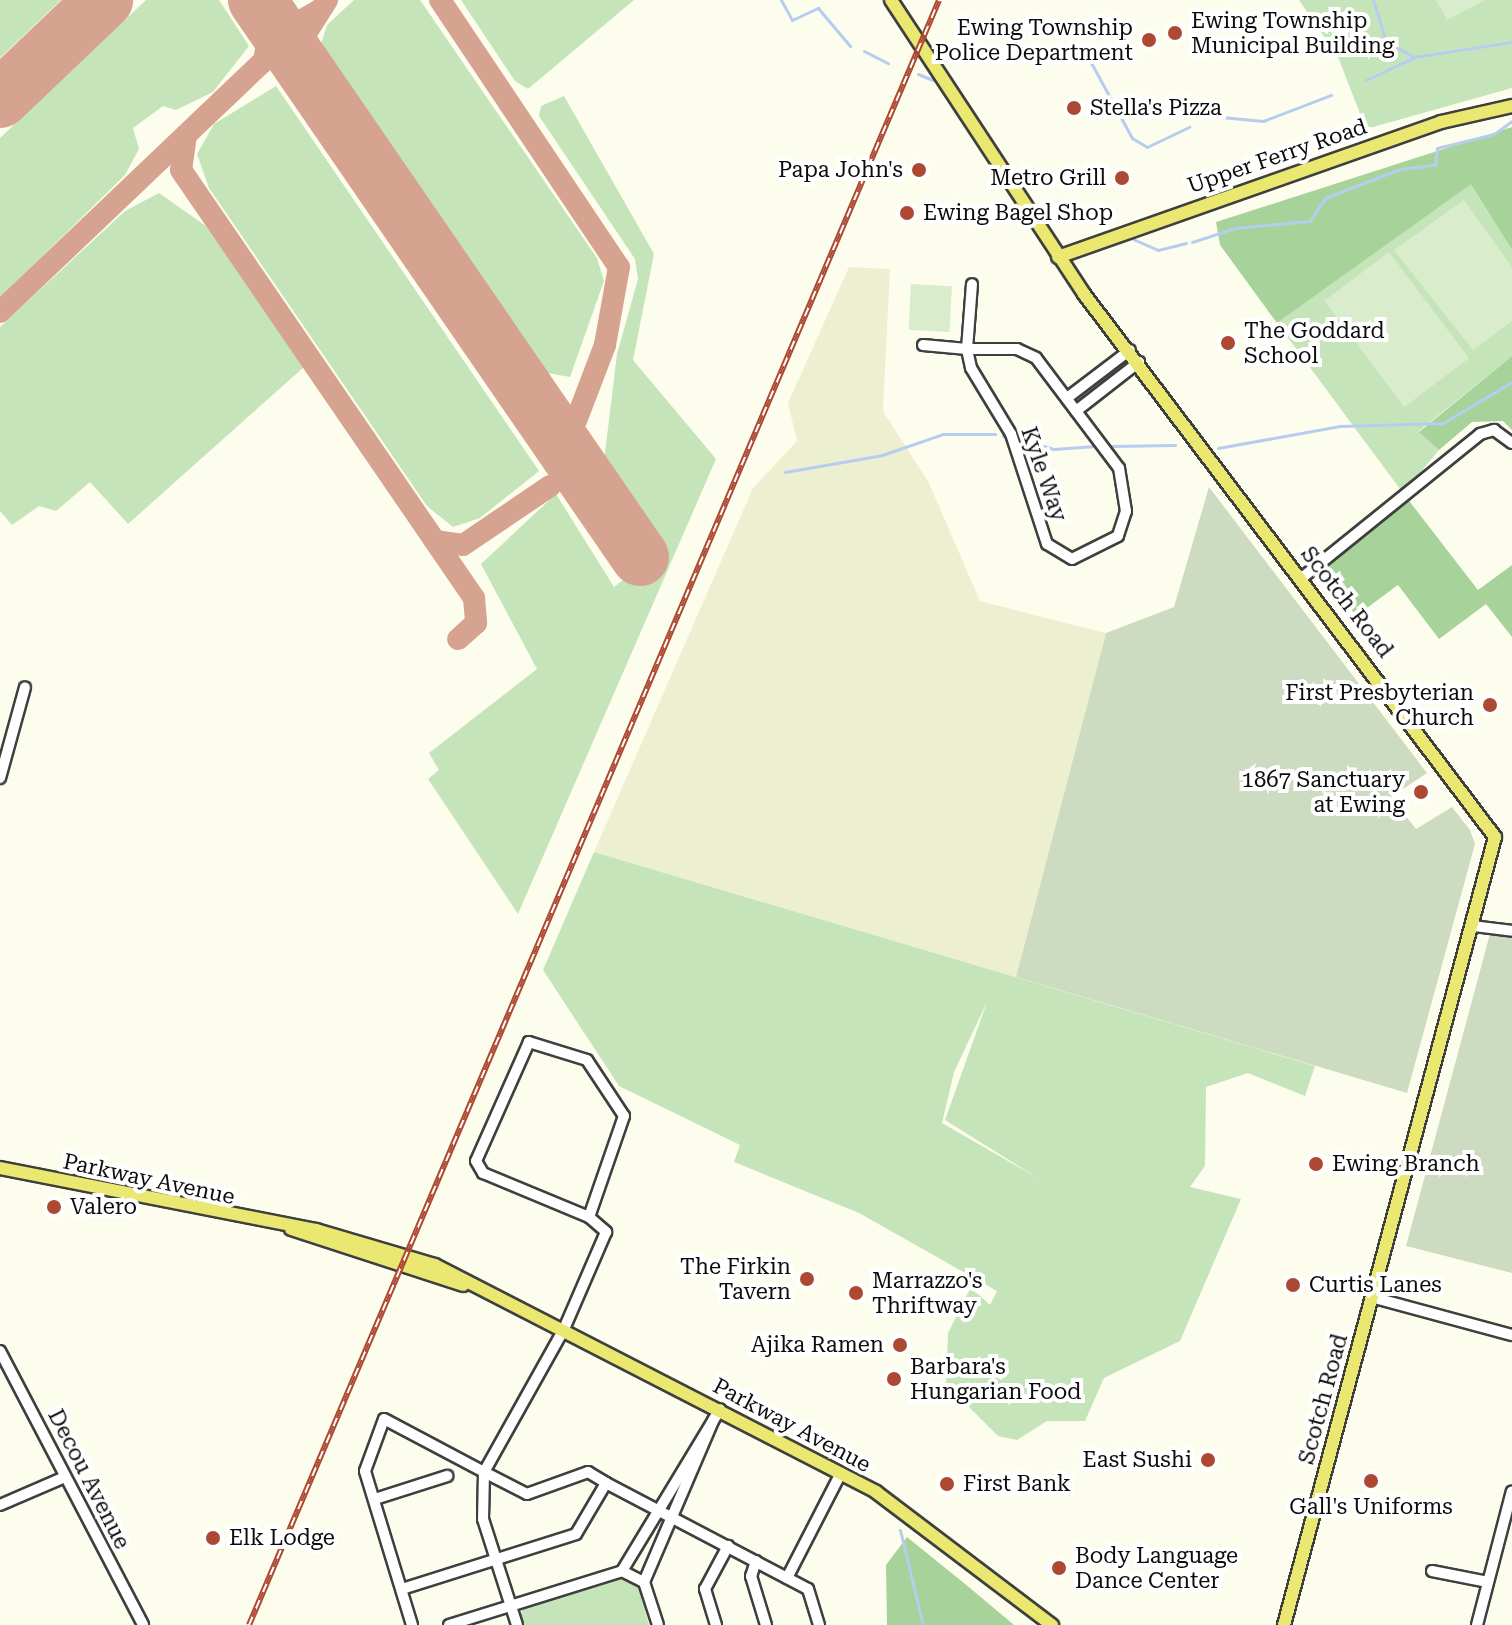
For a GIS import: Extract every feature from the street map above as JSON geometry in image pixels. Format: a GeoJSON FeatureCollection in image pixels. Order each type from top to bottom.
{"type":"FeatureCollection","features":[{"type":"Feature","properties":{"kind":"main road","name":"Scotch Road"},"geometry":{"type":"LineString","coordinates":[[891,0],[1058,257],[1492,828],[1495,846],[1284,1625]]}},
{"type":"Feature","properties":{"kind":"main road","name":"Upper Ferry Road"},"geometry":{"type":"LineString","coordinates":[[1058,257],[1441,122],[1512,106]]}},
{"type":"Feature","properties":{"kind":"main road","name":"Parkway Avenue"},"geometry":{"type":"LineString","coordinates":[[0,1168],[392,1249],[564,1329],[717,1414],[876,1492],[1052,1625]]}},
{"type":"Feature","properties":{"kind":"street"},"geometry":{"type":"LineString","coordinates":[[967,349],[972,284]]}},
{"type":"Feature","properties":{"kind":"street","name":"Kyle Way"},"geometry":{"type":"LineString","coordinates":[[923,345],[1027,352],[1067,398],[1119,468],[1126,511],[1118,536],[1072,559],[1047,544],[1011,434],[967,349]]}},
{"type":"Feature","properties":{"kind":"street"},"geometry":{"type":"LineString","coordinates":[[1067,398],[1130,350]]}},
{"type":"Feature","properties":{"kind":"street"},"geometry":{"type":"LineString","coordinates":[[1076,411],[1139,362]]}},
{"type":"Feature","properties":{"kind":"street"},"geometry":{"type":"LineString","coordinates":[[1303,577],[1480,434],[1494,430],[1512,443]]}},
{"type":"Feature","properties":{"kind":"street"},"geometry":{"type":"LineString","coordinates":[[0,778],[25,687]]}},
{"type":"Feature","properties":{"kind":"street"},"geometry":{"type":"LineString","coordinates":[[1473,926],[1512,931]]}},
{"type":"Feature","properties":{"kind":"street"},"geometry":{"type":"LineString","coordinates":[[517,1625],[495,1560],[479,1498],[484,1472],[564,1329],[606,1232],[589,1217],[483,1173],[476,1161],[529,1042],[587,1060],[624,1116],[589,1217]]}},
{"type":"Feature","properties":{"kind":"street"},"geometry":{"type":"LineString","coordinates":[[1371,1297],[1512,1335]]}},
{"type":"Feature","properties":{"kind":"street","name":"Decou Avenue"},"geometry":{"type":"LineString","coordinates":[[0,1351],[143,1625]]}},
{"type":"Feature","properties":{"kind":"street"},"geometry":{"type":"LineString","coordinates":[[449,1625],[464,1623],[509,1605],[622,1571],[717,1414]]}},
{"type":"Feature","properties":{"kind":"street"},"geometry":{"type":"LineString","coordinates":[[658,1625],[644,1582],[717,1414]]}},
{"type":"Feature","properties":{"kind":"street"},"geometry":{"type":"LineString","coordinates":[[412,1625],[365,1471],[384,1419],[527,1494],[588,1472],[808,1589],[819,1625]]}},
{"type":"Feature","properties":{"kind":"street"},"geometry":{"type":"LineString","coordinates":[[787,1578],[841,1473]]}},
{"type":"Feature","properties":{"kind":"street"},"geometry":{"type":"LineString","coordinates":[[375,1499],[447,1476]]}},
{"type":"Feature","properties":{"kind":"street"},"geometry":{"type":"LineString","coordinates":[[0,1505],[65,1477]]}},
{"type":"Feature","properties":{"kind":"street"},"geometry":{"type":"LineString","coordinates":[[402,1589],[576,1534],[606,1483]]}},
{"type":"Feature","properties":{"kind":"street"},"geometry":{"type":"LineString","coordinates":[[1477,1625],[1512,1491]]}},
{"type":"Feature","properties":{"kind":"street"},"geometry":{"type":"LineString","coordinates":[[716,1625],[705,1589],[728,1546]]}},
{"type":"Feature","properties":{"kind":"street"},"geometry":{"type":"LineString","coordinates":[[756,1561],[751,1576],[766,1625]]}},
{"type":"Feature","properties":{"kind":"street"},"geometry":{"type":"LineString","coordinates":[[622,1571],[644,1582]]}},
{"type":"Feature","properties":{"kind":"street"},"geometry":{"type":"LineString","coordinates":[[1432,1571],[1488,1582]]}},
{"type":"Feature","properties":{"kind":"green space"},"geometry":{"type":"Polygon","coordinates":[[[0,0],[61,0],[0,58],[0,0]]]}},
{"type":"Feature","properties":{"kind":"green space"},"geometry":{"type":"Polygon","coordinates":[[[146,0],[219,0],[249,46],[213,92],[176,110],[163,106],[133,128],[139,149],[125,175],[0,298],[0,138],[146,0]]]}},
{"type":"Feature","properties":{"kind":"green space"},"geometry":{"type":"Polygon","coordinates":[[[354,0],[420,0],[597,258],[604,281],[570,377],[542,372],[320,47],[327,25],[354,0]]]}},
{"type":"Feature","properties":{"kind":"green space"},"geometry":{"type":"Polygon","coordinates":[[[461,0],[634,0],[528,89],[515,81],[461,0]]]}},
{"type":"Feature","properties":{"kind":"green space"},"geometry":{"type":"Polygon","coordinates":[[[1299,0],[1512,0],[1512,88],[1366,129],[1338,57],[1299,0]]]}},
{"type":"Feature","properties":{"kind":"green space"},"geometry":{"type":"Polygon","coordinates":[[[1436,0],[1485,0],[1447,20],[1436,0]]]}},
{"type":"Feature","properties":{"kind":"green space"},"geometry":{"type":"Polygon","coordinates":[[[276,86],[539,471],[480,518],[453,527],[427,506],[209,188],[197,154],[214,124],[276,86]]]}},
{"type":"Feature","properties":{"kind":"green space"},"geometry":{"type":"Polygon","coordinates":[[[564,96],[654,254],[633,360],[716,459],[518,914],[428,779],[439,770],[429,753],[537,669],[481,564],[556,494],[614,587],[665,548],[604,461],[617,354],[638,279],[635,259],[539,116],[541,106],[564,96]]]}},
{"type":"Feature","properties":{"kind":"green space"},"geometry":{"type":"Polygon","coordinates":[[[1512,127],[1512,250],[1471,184],[1277,323],[1220,245],[1216,222],[1512,127]]]}},
{"type":"Feature","properties":{"kind":"green space"},"geometry":{"type":"Polygon","coordinates":[[[1471,183],[1512,250],[1512,356],[1419,431],[1439,450],[1403,493],[1277,323],[1471,183]]]}},
{"type":"Feature","properties":{"kind":"green space"},"geometry":{"type":"Polygon","coordinates":[[[159,193],[206,226],[304,367],[128,524],[90,482],[56,511],[39,506],[12,525],[0,511],[0,327],[125,211],[159,193]]]}},
{"type":"Feature","properties":{"kind":"green space"},"geometry":{"type":"Polygon","coordinates":[[[1464,200],[1512,267],[1512,321],[1473,350],[1394,250],[1464,200]]]}},
{"type":"Feature","properties":{"kind":"green space"},"geometry":{"type":"Polygon","coordinates":[[[1389,252],[1469,358],[1404,407],[1324,301],[1389,252]]]}},
{"type":"Feature","properties":{"kind":"green space"},"geometry":{"type":"Polygon","coordinates":[[[849,267],[890,269],[883,411],[929,483],[980,601],[1106,633],[1016,977],[594,852],[753,488],[797,441],[788,403],[849,267]]]}},
{"type":"Feature","properties":{"kind":"green space"},"geometry":{"type":"Polygon","coordinates":[[[911,284],[952,286],[950,332],[909,330],[911,284]]]}},
{"type":"Feature","properties":{"kind":"green space"},"geometry":{"type":"Polygon","coordinates":[[[1512,356],[1512,430],[1503,421],[1472,422],[1439,450],[1419,432],[1512,356]]]}},
{"type":"Feature","properties":{"kind":"green space"},"geometry":{"type":"Polygon","coordinates":[[[1209,487],[1427,773],[1391,797],[1416,829],[1452,807],[1470,830],[1475,844],[1407,1093],[1016,977],[1106,633],[1174,607],[1209,487]]]}},
{"type":"Feature","properties":{"kind":"green space"},"geometry":{"type":"Polygon","coordinates":[[[1403,493],[1478,590],[1512,565],[1512,637],[1486,604],[1439,639],[1398,585],[1356,616],[1315,561],[1403,493]]]}},
{"type":"Feature","properties":{"kind":"green space"},"geometry":{"type":"Polygon","coordinates":[[[594,852],[1315,1066],[1305,1096],[1248,1073],[1206,1087],[1205,1166],[1190,1187],[1241,1199],[1180,1341],[1104,1378],[1085,1421],[1047,1421],[1017,1440],[998,1436],[946,1384],[948,1333],[971,1287],[990,1305],[997,1291],[859,1213],[734,1162],[740,1145],[619,1086],[543,970],[594,852]],[[987,1002],[954,1072],[942,1123],[1041,1180],[945,1120],[987,1002]]]}},
{"type":"Feature","properties":{"kind":"green space"},"geometry":{"type":"Polygon","coordinates":[[[1491,930],[1512,933],[1512,1273],[1406,1246],[1491,930]]]}},
{"type":"Feature","properties":{"kind":"green space"},"geometry":{"type":"Polygon","coordinates":[[[907,1537],[1014,1625],[887,1625],[886,1565],[907,1537]]]}},
{"type":"Feature","properties":{"kind":"green space"},"geometry":{"type":"Polygon","coordinates":[[[622,1578],[639,1588],[649,1625],[523,1625],[520,1619],[523,1607],[622,1578]]]}},
{"type":"Feature","properties":{"kind":"waterway"},"geometry":{"type":"LineString","coordinates":[[781,0],[792,20],[818,8],[850,46]]}},
{"type":"Feature","properties":{"kind":"waterway"},"geometry":{"type":"LineString","coordinates":[[1373,0],[1386,41],[1414,57],[1512,42]]}},
{"type":"Feature","properties":{"kind":"waterway"},"geometry":{"type":"LineString","coordinates":[[1082,46],[1132,138],[1147,147],[1189,127]]}},
{"type":"Feature","properties":{"kind":"waterway"},"geometry":{"type":"LineString","coordinates":[[864,51],[888,63]]}},
{"type":"Feature","properties":{"kind":"waterway"},"geometry":{"type":"LineString","coordinates":[[1366,80],[1413,58]]}},
{"type":"Feature","properties":{"kind":"waterway"},"geometry":{"type":"LineString","coordinates":[[918,74],[933,80]]}},
{"type":"Feature","properties":{"kind":"waterway"},"geometry":{"type":"LineString","coordinates":[[1211,116],[1263,121],[1331,95]]}},
{"type":"Feature","properties":{"kind":"waterway"},"geometry":{"type":"LineString","coordinates":[[1192,242],[1235,228],[1310,221],[1325,198],[1400,169],[1435,165],[1437,148],[1494,134],[1512,121]]}},
{"type":"Feature","properties":{"kind":"waterway"},"geometry":{"type":"LineString","coordinates":[[1133,239],[1158,250],[1186,243]]}},
{"type":"Feature","properties":{"kind":"waterway"},"geometry":{"type":"LineString","coordinates":[[1218,448],[1340,426],[1443,423],[1512,382]]}},
{"type":"Feature","properties":{"kind":"waterway"},"geometry":{"type":"LineString","coordinates":[[785,472],[882,455],[943,434],[995,434]]}},
{"type":"Feature","properties":{"kind":"waterway"},"geometry":{"type":"LineString","coordinates":[[1021,439],[1054,449],[1095,446]]}},
{"type":"Feature","properties":{"kind":"waterway"},"geometry":{"type":"LineString","coordinates":[[1111,446],[1175,445]]}},
{"type":"Feature","properties":{"kind":"waterway"},"geometry":{"type":"LineString","coordinates":[[900,1530],[923,1625]]}},
{"type":"Feature","properties":{"kind":"taxiway"},"geometry":{"type":"LineString","coordinates":[[311,79],[301,66],[300,43],[327,0]]}},
{"type":"Feature","properties":{"kind":"taxiway"},"geometry":{"type":"LineString","coordinates":[[440,0],[619,267],[605,345],[576,421]]}},
{"type":"Feature","properties":{"kind":"taxiway"},"geometry":{"type":"LineString","coordinates":[[260,4],[280,22],[297,23],[318,11]]}},
{"type":"Feature","properties":{"kind":"taxiway"},"geometry":{"type":"LineString","coordinates":[[0,312],[264,61],[271,21]]}},
{"type":"Feature","properties":{"kind":"taxiway"},"geometry":{"type":"LineString","coordinates":[[186,135],[181,170],[474,598],[476,623],[458,639]]}},
{"type":"Feature","properties":{"kind":"taxiway"},"geometry":{"type":"LineString","coordinates":[[435,541],[463,545],[550,486]]}},
{"type":"Feature","properties":{"kind":"runway"},"geometry":{"type":"LineString","coordinates":[[0,99],[104,0]]}},
{"type":"Feature","properties":{"kind":"runway"},"geometry":{"type":"LineString","coordinates":[[257,0],[640,557]]}},
{"type":"Feature","properties":{"kind":"railway"},"geometry":{"type":"LineString","coordinates":[[249,1625],[939,0]]}},
{"type":"Feature","properties":{"kind":"place","name":"Ewing Township Municipal Building"},"geometry":{"type":"Point","coordinates":[1175,33]}},
{"type":"Feature","properties":{"kind":"place","name":"Ewing Township Police Department"},"geometry":{"type":"Point","coordinates":[1149,40]}},
{"type":"Feature","properties":{"kind":"place","name":"Stella's Pizza"},"geometry":{"type":"Point","coordinates":[1074,108]}},
{"type":"Feature","properties":{"kind":"place","name":"Papa John's"},"geometry":{"type":"Point","coordinates":[919,170]}},
{"type":"Feature","properties":{"kind":"place","name":"Metro Grill"},"geometry":{"type":"Point","coordinates":[1122,178]}},
{"type":"Feature","properties":{"kind":"place","name":"Ewing Bagel Shop"},"geometry":{"type":"Point","coordinates":[907,213]}},
{"type":"Feature","properties":{"kind":"place","name":"The Goddard School"},"geometry":{"type":"Point","coordinates":[1228,343]}},
{"type":"Feature","properties":{"kind":"place","name":"First Presbyterian Church"},"geometry":{"type":"Point","coordinates":[1490,705]}},
{"type":"Feature","properties":{"kind":"place","name":"1867 Sanctuary at Ewing"},"geometry":{"type":"Point","coordinates":[1421,792]}},
{"type":"Feature","properties":{"kind":"place","name":"Ewing Branch"},"geometry":{"type":"Point","coordinates":[1316,1164]}},
{"type":"Feature","properties":{"kind":"place","name":"Valero"},"geometry":{"type":"Point","coordinates":[54,1207]}},
{"type":"Feature","properties":{"kind":"place","name":"The Firkin Tavern"},"geometry":{"type":"Point","coordinates":[807,1279]}},
{"type":"Feature","properties":{"kind":"place","name":"Curtis Lanes"},"geometry":{"type":"Point","coordinates":[1293,1285]}},
{"type":"Feature","properties":{"kind":"place","name":"Marrazzo's Thriftway"},"geometry":{"type":"Point","coordinates":[856,1293]}},
{"type":"Feature","properties":{"kind":"place","name":"Ajika Ramen"},"geometry":{"type":"Point","coordinates":[900,1345]}},
{"type":"Feature","properties":{"kind":"place","name":"Barbara's Hungarian Food"},"geometry":{"type":"Point","coordinates":[894,1379]}},
{"type":"Feature","properties":{"kind":"place","name":"East Sushi"},"geometry":{"type":"Point","coordinates":[1208,1460]}},
{"type":"Feature","properties":{"kind":"place","name":"Gall's Uniforms"},"geometry":{"type":"Point","coordinates":[1371,1481]}},
{"type":"Feature","properties":{"kind":"place","name":"First Bank"},"geometry":{"type":"Point","coordinates":[947,1484]}},
{"type":"Feature","properties":{"kind":"place","name":"Elk Lodge"},"geometry":{"type":"Point","coordinates":[213,1538]}},
{"type":"Feature","properties":{"kind":"place","name":"Body Language Dance Center"},"geometry":{"type":"Point","coordinates":[1059,1568]}}]}
